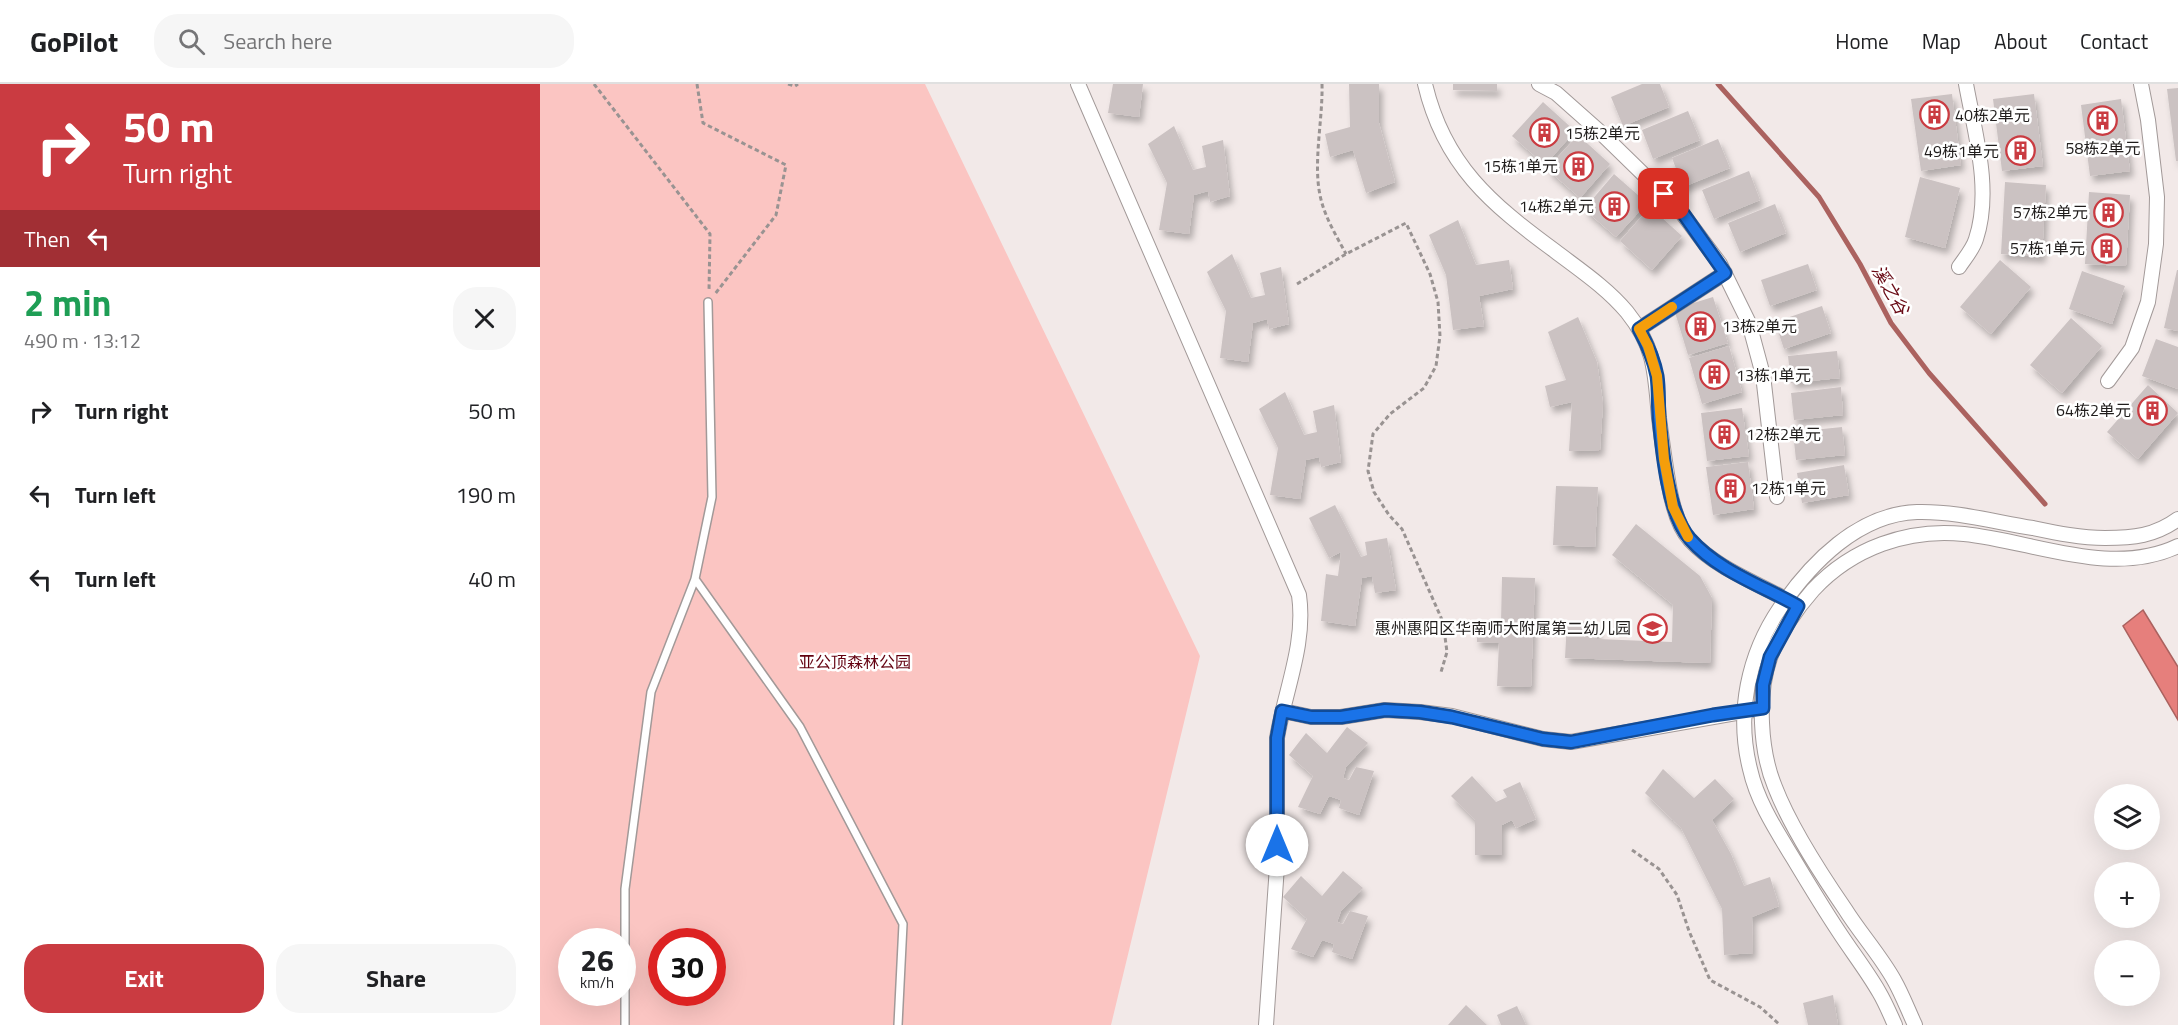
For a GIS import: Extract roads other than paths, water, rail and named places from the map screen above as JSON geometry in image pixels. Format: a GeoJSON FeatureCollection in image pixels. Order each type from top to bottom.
{"type":"FeatureCollection","features":[{"type":"Feature","properties":{"kind":"street"},"geometry":{"type":"LineString","coordinates":[[1078,84],[1299,595],[1300,636],[1277,738],[1276,866],[1266,1025]]}},
{"type":"Feature","properties":{"kind":"street"},"geometry":{"type":"LineString","coordinates":[[1425,84],[1431,108],[1452,155],[1489,200],[1599,284],[1627,312],[1639,329],[1648,346],[1657,376],[1664,459],[1673,507],[1689,539],[1713,559],[1792,603]]}},
{"type":"Feature","properties":{"kind":"street"},"geometry":{"type":"LineString","coordinates":[[1539,84],[1556,93],[1600,132],[1680,209],[1725,273],[1749,323],[1763,375],[1777,497]]}},
{"type":"Feature","properties":{"kind":"street"},"geometry":{"type":"LineString","coordinates":[[1959,267],[1976,241],[1983,206],[1980,165],[1966,84]]}},
{"type":"Feature","properties":{"kind":"street"},"geometry":{"type":"LineString","coordinates":[[2108,381],[2132,348],[2148,302],[2156,244],[2157,197],[2148,120],[2141,84]]}},
{"type":"Feature","properties":{"kind":"street"},"geometry":{"type":"LineString","coordinates":[[1639,329],[1725,273]]}},
{"type":"Feature","properties":{"kind":"street"},"geometry":{"type":"LineString","coordinates":[[1915,1025],[1894,979],[1845,909],[1801,839],[1774,787],[1763,741],[1763,685],[1770,657],[1792,603],[1826,554],[1854,532],[1880,520],[1914,512],[1945,513],[2088,538],[2136,538],[2178,519]]}},
{"type":"Feature","properties":{"kind":"street"},"geometry":{"type":"LineString","coordinates":[[1895,1025],[1880,992],[1832,921],[1780,836],[1760,799],[1749,768],[1745,725],[1747,685],[1756,652],[1775,616],[1849,560],[1872,547],[1899,537],[1935,532],[1966,534],[2076,556],[2124,559],[2164,553],[2178,546]]}},
{"type":"Feature","properties":{"kind":"street"},"geometry":{"type":"LineString","coordinates":[[1282,711],[1311,717],[1341,717],[1385,710],[1420,712],[1452,717],[1543,739],[1571,742],[1763,708]]}},
{"type":"Feature","properties":{"kind":"lane"},"geometry":{"type":"LineString","coordinates":[[625,1025],[625,889],[651,692],[695,579],[712,497],[708,302]]}},
{"type":"Feature","properties":{"kind":"lane"},"geometry":{"type":"LineString","coordinates":[[695,579],[800,727],[903,924],[898,1025]]}},
{"type":"Feature","properties":{"kind":"waterway","name":"溪之谷"},"geometry":{"type":"LineString","coordinates":[[1718,84],[1819,197],[1860,264],[1891,323],[1929,373],[2045,504]]}},
{"type":"Feature","properties":{"kind":"place","name":"40栋2单元"},"geometry":{"type":"Point","coordinates":[1934,115]}},
{"type":"Feature","properties":{"kind":"place","name":"58栋2单元"},"geometry":{"type":"Point","coordinates":[2103,120]}},
{"type":"Feature","properties":{"kind":"place","name":"15栋2单元"},"geometry":{"type":"Point","coordinates":[1544,133]}},
{"type":"Feature","properties":{"kind":"place","name":"49栋1单元"},"geometry":{"type":"Point","coordinates":[2020,151]}},
{"type":"Feature","properties":{"kind":"place","name":"15栋1单元"},"geometry":{"type":"Point","coordinates":[1579,166]}},
{"type":"Feature","properties":{"kind":"place","name":"14栋2单元"},"geometry":{"type":"Point","coordinates":[1615,206]}},
{"type":"Feature","properties":{"kind":"place","name":"57栋2单元"},"geometry":{"type":"Point","coordinates":[2109,212]}},
{"type":"Feature","properties":{"kind":"place","name":"57栋1单元"},"geometry":{"type":"Point","coordinates":[2106,248]}},
{"type":"Feature","properties":{"kind":"place","name":"13栋2单元"},"geometry":{"type":"Point","coordinates":[1701,326]}},
{"type":"Feature","properties":{"kind":"place","name":"13栋1单元"},"geometry":{"type":"Point","coordinates":[1715,375]}},
{"type":"Feature","properties":{"kind":"place","name":"64栋2单元"},"geometry":{"type":"Point","coordinates":[2152,410]}},
{"type":"Feature","properties":{"kind":"place","name":"12栋2单元"},"geometry":{"type":"Point","coordinates":[1725,434]}},
{"type":"Feature","properties":{"kind":"place","name":"12栋1单元"},"geometry":{"type":"Point","coordinates":[1730,488]}},
{"type":"Feature","properties":{"kind":"place","name":"惠州惠阳区华南师大附属第二幼儿园"},"geometry":{"type":"Point","coordinates":[1652,628]}},
{"type":"Feature","properties":{"kind":"park label","name":"亚公顶森林公园"},"geometry":{"type":"Point","coordinates":[855,662]}}]}
